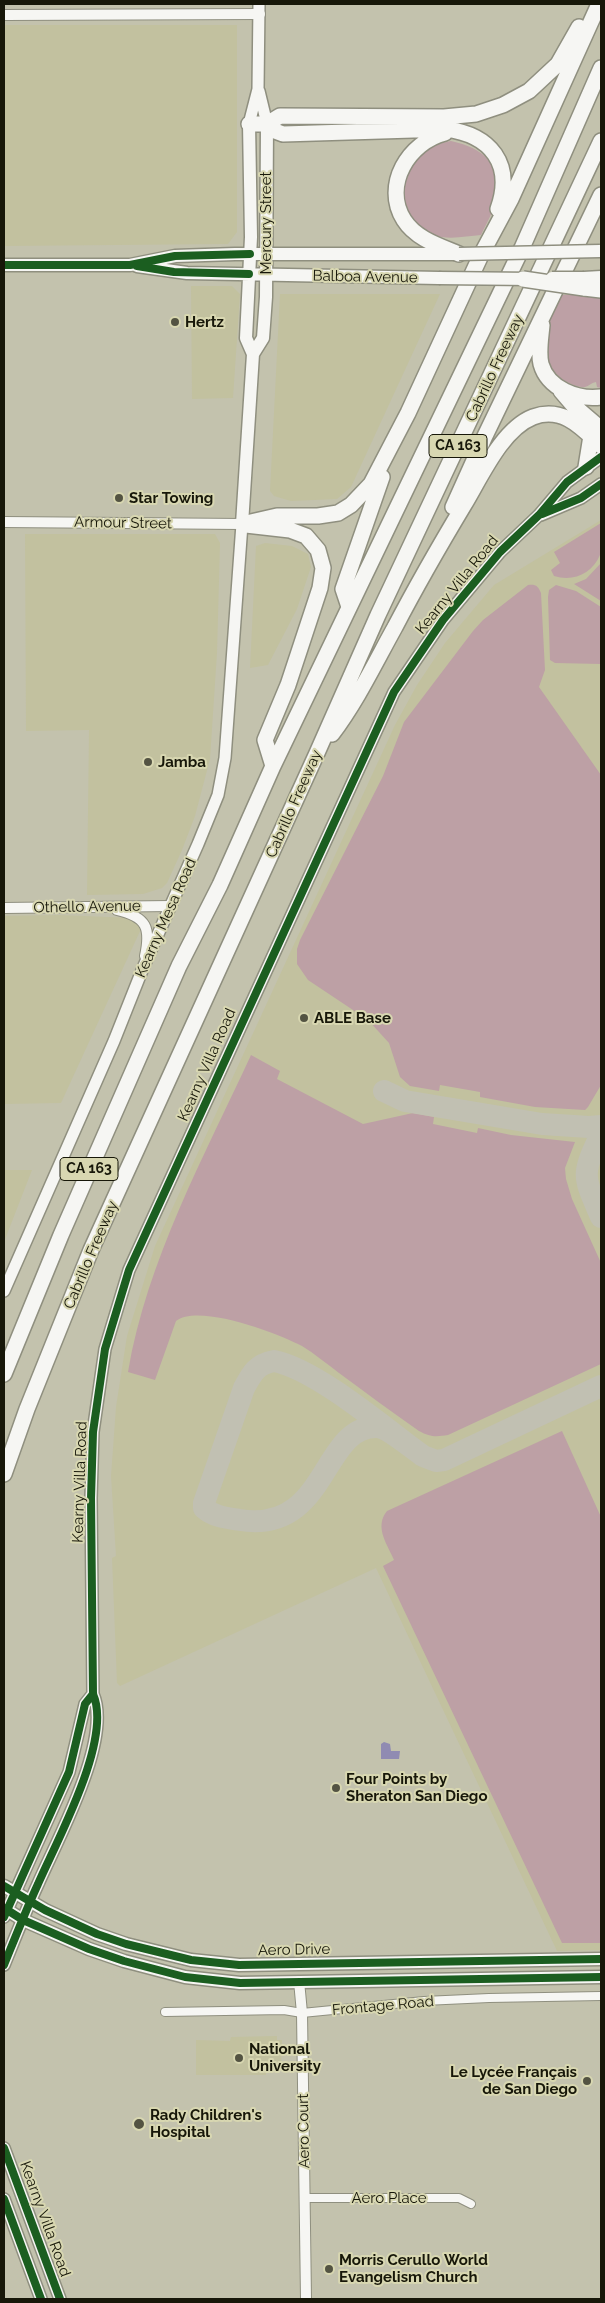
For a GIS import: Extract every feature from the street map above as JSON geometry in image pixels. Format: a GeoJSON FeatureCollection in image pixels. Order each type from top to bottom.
{"type":"FeatureCollection","features":[{"type":"Feature","properties":{"kind":"highway"},"geometry":{"type":"LineString","coordinates":[[249,124],[267,124],[280,116],[444,116],[476,114],[503,105],[529,91],[558,64],[593,4]]}},
{"type":"Feature","properties":{"kind":"highway"},"geometry":{"type":"LineString","coordinates":[[349,607],[344,589],[381,482],[408,414],[481,255],[511,199],[599,4]]}},
{"type":"Feature","properties":{"kind":"highway","name":"Cabrillo Freeway"},"geometry":{"type":"LineString","coordinates":[[4,1374],[61,1235],[179,966],[220,884],[273,766],[522,248],[601,68]]}},
{"type":"Feature","properties":{"kind":"highway"},"geometry":{"type":"LineString","coordinates":[[267,124],[275,131],[283,134],[446,129],[463,132],[481,140],[492,150],[499,162],[503,177],[503,195],[481,255]]}},
{"type":"Feature","properties":{"kind":"highway"},"geometry":{"type":"LineString","coordinates":[[460,254],[421,238],[404,221],[398,205],[396,181],[405,162],[421,144],[433,136],[463,132]]}},
{"type":"Feature","properties":{"kind":"highway","name":"Cabrillo Freeway"},"geometry":{"type":"LineString","coordinates":[[4,1474],[27,1409],[91,1250],[378,615],[601,141]]}},
{"type":"Feature","properties":{"kind":"highway"},"geometry":{"type":"LineString","coordinates":[[428,566],[485,436],[601,195]]}},
{"type":"Feature","properties":{"kind":"highway"},"geometry":{"type":"LineString","coordinates":[[523,279],[584,283],[601,290]]}},
{"type":"Feature","properties":{"kind":"highway"},"geometry":{"type":"LineString","coordinates":[[543,316],[540,344],[541,364],[598,437]]}},
{"type":"Feature","properties":{"kind":"highway"},"geometry":{"type":"LineString","coordinates":[[558,387],[579,396],[601,397]]}},
{"type":"Feature","properties":{"kind":"highway"},"geometry":{"type":"LineString","coordinates":[[242,524],[277,516],[330,515],[346,509],[371,484],[408,414]]}},
{"type":"Feature","properties":{"kind":"highway"},"geometry":{"type":"LineString","coordinates":[[317,753],[351,710],[428,566],[494,455],[515,427],[534,416],[556,414],[576,422],[598,437]]}},
{"type":"Feature","properties":{"kind":"highway"},"geometry":{"type":"LineString","coordinates":[[586,467],[598,437]]}},
{"type":"Feature","properties":{"kind":"highway"},"geometry":{"type":"LineString","coordinates":[[242,524],[269,530],[290,530],[306,536],[318,550],[323,568],[320,588],[288,685],[266,740],[273,766]]}},
{"type":"Feature","properties":{"kind":"main road","name":"Mercury Street"},"geometry":{"type":"LineString","coordinates":[[253,354],[246,338],[250,274],[249,124],[258,89],[259,9]]}},
{"type":"Feature","properties":{"kind":"main road","name":"Mercury Street"},"geometry":{"type":"LineString","coordinates":[[242,524],[253,354],[262,338],[267,254],[267,124],[258,89]]}},
{"type":"Feature","properties":{"kind":"main road","name":"Balboa Avenue"},"geometry":{"type":"LineString","coordinates":[[130,265],[175,256],[460,254],[600,250]]}},
{"type":"Feature","properties":{"kind":"main road","name":"Balboa Avenue"},"geometry":{"type":"LineString","coordinates":[[4,265],[130,265],[174,272],[523,279]]}},
{"type":"Feature","properties":{"kind":"main road"},"geometry":{"type":"LineString","coordinates":[[584,283],[601,277]]}},
{"type":"Feature","properties":{"kind":"main road","name":"Kearny Villa Road"},"geometry":{"type":"LineString","coordinates":[[4,1965],[86,1778],[98,1706],[93,1694],[92,1432],[105,1349],[130,1270],[394,692],[443,620],[500,552],[539,515],[566,482],[601,457]]}},
{"type":"Feature","properties":{"kind":"main road","name":"Kearny Villa Road"},"geometry":{"type":"LineString","coordinates":[[539,515],[581,498],[601,484]]}},
{"type":"Feature","properties":{"kind":"main road","name":"Kearny Mesa Road"},"geometry":{"type":"LineString","coordinates":[[4,1291],[114,1041],[143,968],[218,795],[222,773],[242,524]]}},
{"type":"Feature","properties":{"kind":"main road","name":"Kearny Villa Road"},"geometry":{"type":"LineString","coordinates":[[5,1912],[9,1890],[69,1772],[85,1704],[93,1694]]}},
{"type":"Feature","properties":{"kind":"main road","name":"Aero Drive"},"geometry":{"type":"LineString","coordinates":[[9,1890],[98,1934],[191,1960],[239,1965],[601,1959]]}},
{"type":"Feature","properties":{"kind":"main road"},"geometry":{"type":"LineString","coordinates":[[5,1912],[89,1950],[124,1961],[186,1977],[240,1983],[601,1977]]}},
{"type":"Feature","properties":{"kind":"main road","name":"Kearny Villa Road"},"geometry":{"type":"LineString","coordinates":[[4,2148],[60,2299]]}},
{"type":"Feature","properties":{"kind":"main road","name":"Kearny Villa Road"},"geometry":{"type":"LineString","coordinates":[[4,2199],[41,2299]]}},
{"type":"Feature","properties":{"kind":"street"},"geometry":{"type":"LineString","coordinates":[[4,15],[259,9]]}},
{"type":"Feature","properties":{"kind":"street","name":"Armour Street"},"geometry":{"type":"LineString","coordinates":[[4,522],[242,524]]}},
{"type":"Feature","properties":{"kind":"street"},"geometry":{"type":"LineString","coordinates":[[96,906],[127,912],[137,916],[143,922],[148,930],[149,940],[143,968]]}},
{"type":"Feature","properties":{"kind":"street","name":"Othello Avenue"},"geometry":{"type":"LineString","coordinates":[[4,908],[170,906]]}},
{"type":"Feature","properties":{"kind":"street","name":"Aero Court"},"geometry":{"type":"LineString","coordinates":[[297,1964],[302,2013],[306,2299]]}},
{"type":"Feature","properties":{"kind":"street","name":"Frontage Road"},"geometry":{"type":"LineString","coordinates":[[165,2012],[284,2010],[302,2013],[424,2001],[601,1996]]}},
{"type":"Feature","properties":{"kind":"street","name":"Aero Place"},"geometry":{"type":"LineString","coordinates":[[305,2198],[459,2198],[471,2204]]}},
{"type":"Feature","properties":{"kind":"shaded area"},"geometry":{"type":"Polygon","coordinates":[[[4,25],[237,25],[237,232],[228,244],[4,246],[4,25]]]}},
{"type":"Feature","properties":{"kind":"shaded area"},"geometry":{"type":"Polygon","coordinates":[[[451,141],[473,148],[481,153],[493,167],[497,187],[496,200],[481,235],[447,238],[430,233],[420,227],[412,218],[402,196],[404,172],[413,157],[434,145],[451,141]]]}},
{"type":"Feature","properties":{"kind":"shaded area"},"geometry":{"type":"Polygon","coordinates":[[[191,286],[232,286],[240,294],[233,398],[192,399],[191,286]]]}},
{"type":"Feature","properties":{"kind":"shaded area"},"geometry":{"type":"Polygon","coordinates":[[[280,294],[440,294],[351,487],[337,499],[291,501],[274,496],[270,491],[280,294]]]}},
{"type":"Feature","properties":{"kind":"shaded area"},"geometry":{"type":"Polygon","coordinates":[[[594,294],[601,296],[601,388],[597,387],[596,382],[583,387],[567,382],[557,374],[550,364],[546,353],[547,329],[560,295],[594,294]]]}},
{"type":"Feature","properties":{"kind":"shaded area"},"geometry":{"type":"Polygon","coordinates":[[[601,520],[601,1950],[557,1951],[376,1568],[120,1686],[117,1683],[112,1558],[116,1556],[111,1476],[116,1407],[127,1336],[155,1246],[395,725],[417,685],[445,643],[494,585],[601,520]]]}},
{"type":"Feature","properties":{"kind":"shaded area"},"geometry":{"type":"Polygon","coordinates":[[[601,523],[602,544],[597,562],[587,572],[575,577],[561,578],[554,576],[551,570],[560,563],[554,552],[601,523]]]}},
{"type":"Feature","properties":{"kind":"shaded area"},"geometry":{"type":"Polygon","coordinates":[[[25,534],[215,534],[220,543],[217,653],[210,759],[195,816],[167,883],[162,888],[143,894],[87,895],[89,730],[26,731],[25,534]]]}},
{"type":"Feature","properties":{"kind":"shaded area"},"geometry":{"type":"Polygon","coordinates":[[[265,543],[292,546],[308,554],[311,567],[297,609],[268,665],[250,668],[256,546],[265,543]]]}},
{"type":"Feature","properties":{"kind":"shaded area"},"geometry":{"type":"Polygon","coordinates":[[[601,563],[601,601],[574,584],[586,579],[601,563]]]}},
{"type":"Feature","properties":{"kind":"shaded area"},"geometry":{"type":"Polygon","coordinates":[[[528,585],[536,586],[541,593],[545,670],[539,687],[601,775],[601,1085],[585,1110],[535,1107],[480,1097],[480,1092],[440,1085],[439,1091],[410,1086],[400,1077],[389,1043],[368,1020],[308,980],[297,964],[297,949],[300,940],[383,776],[404,722],[473,631],[483,620],[528,585]]]}},
{"type":"Feature","properties":{"kind":"shaded area"},"geometry":{"type":"Polygon","coordinates":[[[556,585],[576,591],[601,607],[601,664],[555,663],[550,660],[548,597],[549,590],[556,585]]]}},
{"type":"Feature","properties":{"kind":"shaded area"},"geometry":{"type":"Polygon","coordinates":[[[59,915],[133,918],[141,929],[61,1103],[4,1104],[4,916],[59,915]]]}},
{"type":"Feature","properties":{"kind":"shaded area"},"geometry":{"type":"Polygon","coordinates":[[[251,1055],[280,1071],[277,1079],[363,1124],[413,1113],[434,1117],[433,1124],[477,1133],[478,1128],[511,1135],[575,1142],[565,1168],[566,1179],[572,1199],[601,1263],[601,1364],[448,1435],[436,1436],[419,1431],[291,1340],[238,1322],[219,1318],[202,1315],[187,1316],[176,1321],[155,1380],[128,1372],[137,1330],[163,1249],[196,1171],[251,1055]]]}},
{"type":"Feature","properties":{"kind":"shaded area"},"geometry":{"type":"Polygon","coordinates":[[[4,1170],[32,1170],[4,1242],[4,1170]]]}},
{"type":"Feature","properties":{"kind":"shaded area"},"geometry":{"type":"Polygon","coordinates":[[[562,1431],[601,1517],[601,1943],[562,1943],[383,1566],[394,1560],[385,1542],[382,1529],[383,1517],[387,1511],[562,1431]]]}},
{"type":"Feature","properties":{"kind":"shaded area"},"geometry":{"type":"Polygon","coordinates":[[[384,1742],[390,1744],[391,1751],[400,1751],[399,1759],[381,1759],[381,1744],[384,1742]]]}},
{"type":"Feature","properties":{"kind":"shaded area","name":"National University"},"geometry":{"type":"Polygon","coordinates":[[[277,2036],[277,2040],[282,2040],[281,2065],[266,2067],[266,2075],[196,2075],[196,2040],[230,2041],[231,2037],[277,2036]]]}},
{"type":"Feature","properties":{"kind":"taxiway"},"geometry":{"type":"LineString","coordinates":[[384,1091],[405,1101],[542,1124],[601,1126]]}},
{"type":"Feature","properties":{"kind":"taxiway"},"geometry":{"type":"LineString","coordinates":[[601,1134],[587,1168],[588,1183],[601,1217]]}},
{"type":"Feature","properties":{"kind":"taxiway"},"geometry":{"type":"LineString","coordinates":[[274,1361],[291,1366],[330,1387],[423,1456],[382,1428],[378,1427],[359,1431],[345,1442],[308,1496],[291,1511],[269,1520],[240,1520],[221,1517],[208,1511],[204,1508],[204,1503],[244,1388],[259,1367],[274,1361]]}},
{"type":"Feature","properties":{"kind":"taxiway"},"geometry":{"type":"LineString","coordinates":[[423,1456],[436,1461],[444,1460],[601,1386]]}},
{"type":"Feature","properties":{"kind":"cycle path"},"geometry":{"type":"LineString","coordinates":[[4,265],[130,265],[175,256],[250,254]]}},
{"type":"Feature","properties":{"kind":"cycle path"},"geometry":{"type":"LineString","coordinates":[[137,266],[174,272],[249,274]]}},
{"type":"Feature","properties":{"kind":"cycle path"},"geometry":{"type":"LineString","coordinates":[[4,1965],[80,1789],[96,1736],[97,1713],[93,1694],[91,1498],[93,1432],[105,1349],[129,1270],[394,692],[443,620],[500,552],[539,515],[567,482],[601,457]]}},
{"type":"Feature","properties":{"kind":"cycle path"},"geometry":{"type":"LineString","coordinates":[[542,514],[581,498],[601,484]]}},
{"type":"Feature","properties":{"kind":"cycle path"},"geometry":{"type":"LineString","coordinates":[[4,1917],[69,1772],[85,1704],[93,1694]]}},
{"type":"Feature","properties":{"kind":"cycle path"},"geometry":{"type":"LineString","coordinates":[[4,1886],[45,1910],[97,1934],[126,1944],[191,1960],[239,1965],[601,1959]]}},
{"type":"Feature","properties":{"kind":"cycle path"},"geometry":{"type":"LineString","coordinates":[[4,1908],[23,1920],[89,1949],[124,1961],[185,1977],[240,1983],[601,1977]]}},
{"type":"Feature","properties":{"kind":"cycle path"},"geometry":{"type":"LineString","coordinates":[[4,2148],[60,2299]]}},
{"type":"Feature","properties":{"kind":"cycle path"},"geometry":{"type":"LineString","coordinates":[[4,2199],[41,2299]]}},
{"type":"Feature","properties":{"kind":"place","name":"Hertz"},"geometry":{"type":"Point","coordinates":[175,322]}},
{"type":"Feature","properties":{"kind":"place","name":"Star Towing"},"geometry":{"type":"Point","coordinates":[119,498]}},
{"type":"Feature","properties":{"kind":"place","name":"Jamba"},"geometry":{"type":"Point","coordinates":[148,762]}},
{"type":"Feature","properties":{"kind":"place","name":"ABLE Base"},"geometry":{"type":"Point","coordinates":[304,1018]}},
{"type":"Feature","properties":{"kind":"place","name":"Four Points by Sheraton San Diego"},"geometry":{"type":"Point","coordinates":[336,1788]}},
{"type":"Feature","properties":{"kind":"place","name":"National University"},"geometry":{"type":"Point","coordinates":[239,2058]}},
{"type":"Feature","properties":{"kind":"place","name":"Le Lycée Français de San Diego"},"geometry":{"type":"Point","coordinates":[587,2081]}},
{"type":"Feature","properties":{"kind":"place","name":"Rady Children's Hospital"},"geometry":{"type":"Point","coordinates":[139,2124]}},
{"type":"Feature","properties":{"kind":"place","name":"Morris Cerullo World Evangelism Church"},"geometry":{"type":"Point","coordinates":[329,2269]}}]}
